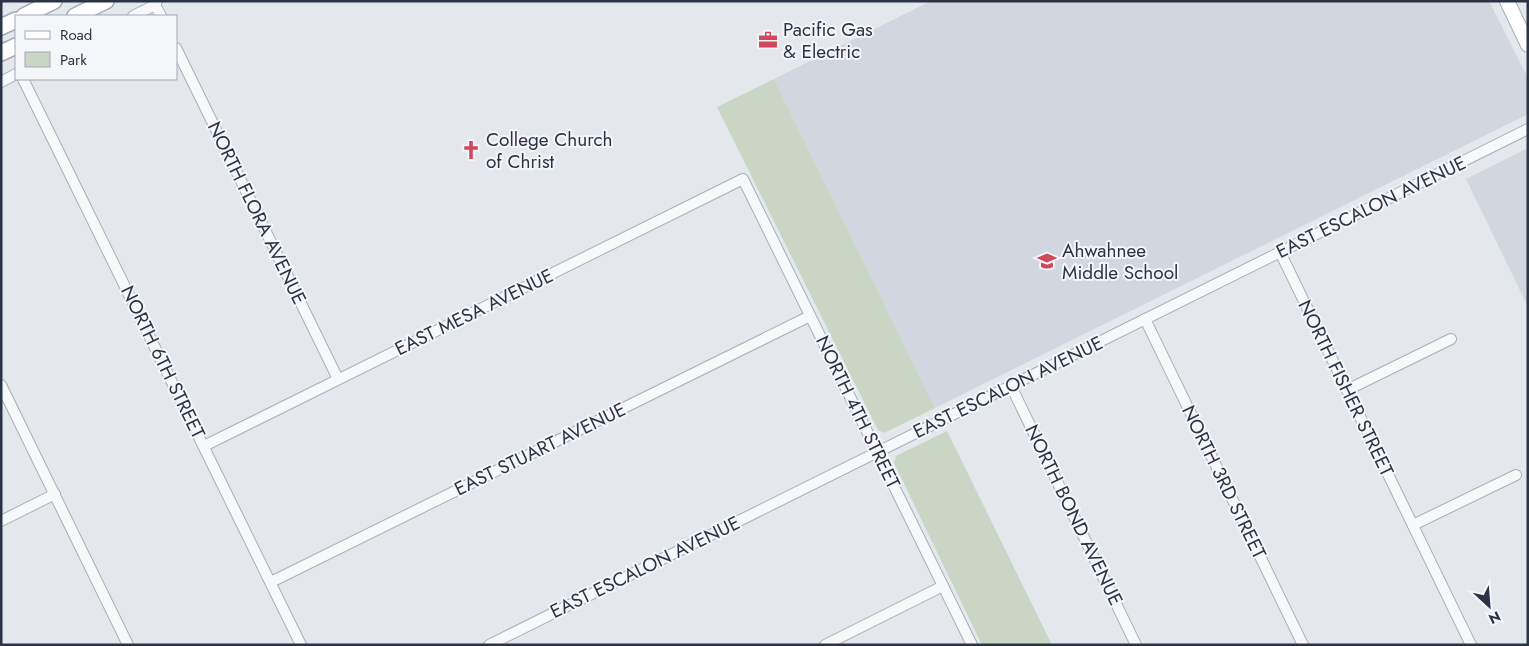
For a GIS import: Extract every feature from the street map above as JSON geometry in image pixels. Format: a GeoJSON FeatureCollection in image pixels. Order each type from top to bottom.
{"type":"FeatureCollection","features":[{"type":"Feature","properties":{"kind":"main road"},"geometry":{"type":"LineString","coordinates":[[26,15],[54,1]]}},
{"type":"Feature","properties":{"kind":"main road"},"geometry":{"type":"LineString","coordinates":[[77,15],[106,1]]}},
{"type":"Feature","properties":{"kind":"main road"},"geometry":{"type":"LineString","coordinates":[[1507,1],[1528,44]]}},
{"type":"Feature","properties":{"kind":"main road"},"geometry":{"type":"LineString","coordinates":[[1,28],[15,21]]}},
{"type":"Feature","properties":{"kind":"main road"},"geometry":{"type":"LineString","coordinates":[[1,53],[15,46]]}},
{"type":"Feature","properties":{"kind":"street"},"geometry":{"type":"LineString","coordinates":[[135,15],[156,3],[161,15]]}},
{"type":"Feature","properties":{"kind":"street","name":"NORTH FLORA AVENUE"},"geometry":{"type":"LineString","coordinates":[[178,52],[338,379]]}},
{"type":"Feature","properties":{"kind":"street"},"geometry":{"type":"LineString","coordinates":[[1,82],[15,75]]}},
{"type":"Feature","properties":{"kind":"street","name":"NORTH 6TH STREET"},"geometry":{"type":"LineString","coordinates":[[23,80],[301,645]]}},
{"type":"Feature","properties":{"kind":"street","name":"EAST ESCALON AVENUE"},"geometry":{"type":"LineString","coordinates":[[489,645],[1528,129]]}},
{"type":"Feature","properties":{"kind":"street","name":"EAST MESA AVENUE"},"geometry":{"type":"LineString","coordinates":[[204,446],[743,179]]}},
{"type":"Feature","properties":{"kind":"street","name":"NORTH 4TH STREET"},"geometry":{"type":"LineString","coordinates":[[743,179],[972,645]]}},
{"type":"Feature","properties":{"kind":"street","name":"NORTH FISHER STREET"},"geometry":{"type":"LineString","coordinates":[[1280,252],[1471,645]]}},
{"type":"Feature","properties":{"kind":"street","name":"EAST STUART AVENUE"},"geometry":{"type":"LineString","coordinates":[[271,582],[810,316]]}},
{"type":"Feature","properties":{"kind":"street","name":"NORTH 3RD STREET"},"geometry":{"type":"LineString","coordinates":[[1145,319],[1303,645]]}},
{"type":"Feature","properties":{"kind":"street"},"geometry":{"type":"LineString","coordinates":[[1347,390],[1451,339]]}},
{"type":"Feature","properties":{"kind":"street"},"geometry":{"type":"LineString","coordinates":[[1,385],[126,644]]}},
{"type":"Feature","properties":{"kind":"street","name":"NORTH BOND AVENUE"},"geometry":{"type":"LineString","coordinates":[[1011,386],[1136,645]]}},
{"type":"Feature","properties":{"kind":"street"},"geometry":{"type":"LineString","coordinates":[[1413,525],[1516,475]]}},
{"type":"Feature","properties":{"kind":"street"},"geometry":{"type":"LineString","coordinates":[[1,521],[55,494]]}},
{"type":"Feature","properties":{"kind":"street"},"geometry":{"type":"LineString","coordinates":[[825,645],[943,586]]}},
{"type":"Feature","properties":{"kind":"shaded area","name":"Ahwahnee Middle School"},"geometry":{"type":"Polygon","coordinates":[[[931,1],[1489,1],[1528,78],[1528,114],[935,408],[774,79],[931,1]]]}},
{"type":"Feature","properties":{"kind":"shaded area"},"geometry":{"type":"Polygon","coordinates":[[[1528,148],[1528,307],[1466,179],[1528,148]]]}},
{"type":"Feature","properties":{"kind":"green space"},"geometry":{"type":"Polygon","coordinates":[[[774,79],[935,408],[884,433],[878,430],[717,107],[774,79]]]}},
{"type":"Feature","properties":{"kind":"green space"},"geometry":{"type":"Polygon","coordinates":[[[947,431],[1052,645],[982,645],[894,463],[896,456],[947,431]]]}},
{"type":"Feature","properties":{"kind":"place","name":"Pacific Gas & Electric"},"geometry":{"type":"Point","coordinates":[768,40]}},
{"type":"Feature","properties":{"kind":"place","name":"College Church of Christ"},"geometry":{"type":"Point","coordinates":[471,150]}},
{"type":"Feature","properties":{"kind":"place","name":"Ahwahnee Middle School"},"geometry":{"type":"Point","coordinates":[1047,261]}}]}
